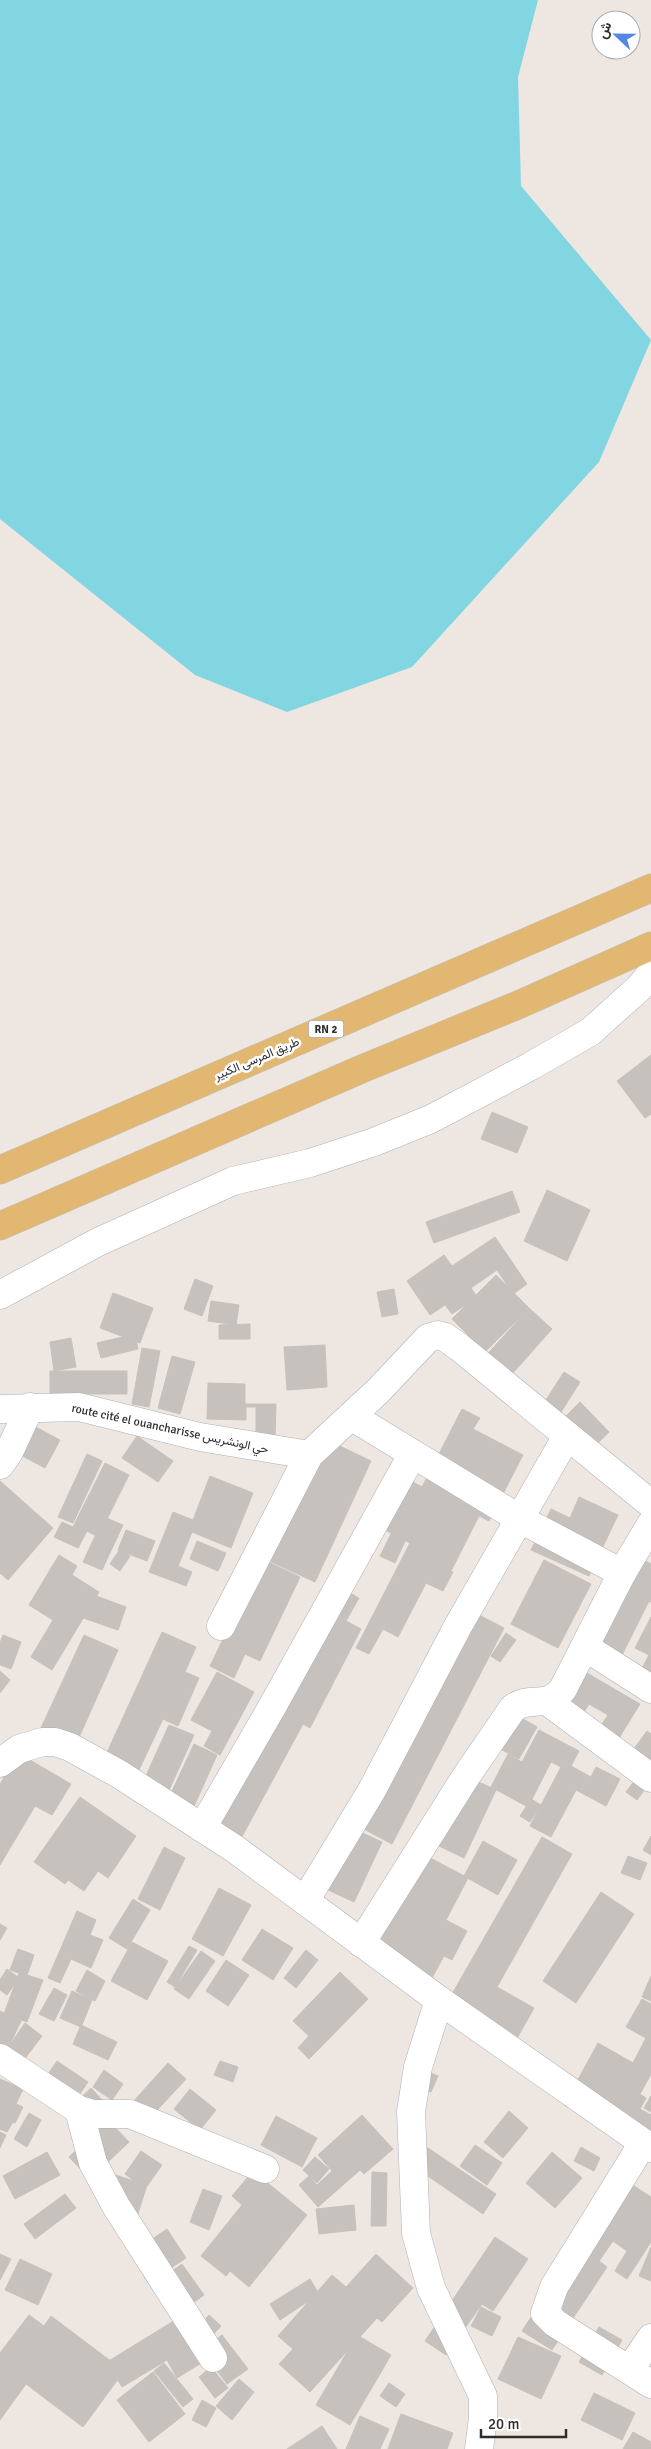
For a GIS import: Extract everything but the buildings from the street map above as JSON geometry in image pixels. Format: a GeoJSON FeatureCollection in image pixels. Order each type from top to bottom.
{"type":"FeatureCollection","features":[{"type":"Feature","properties":{"kind":"main road","name":"طريق المرسى الكبير"},"geometry":{"type":"LineString","coordinates":[[0,1170],[651,888]]}},
{"type":"Feature","properties":{"kind":"main road"},"geometry":{"type":"LineString","coordinates":[[0,1226],[364,1068],[518,1005],[651,946]]}},
{"type":"Feature","properties":{"kind":"street"},"geometry":{"type":"LineString","coordinates":[[0,1296],[98,1242],[233,1181],[310,1163],[374,1142],[431,1118],[531,1066],[590,1032],[638,989],[651,974]]}},
{"type":"Feature","properties":{"kind":"street"},"geometry":{"type":"LineString","coordinates":[[221,1626],[309,1455],[378,1391],[428,1338],[438,1335],[445,1336],[478,1361],[651,1504]]}},
{"type":"Feature","properties":{"kind":"street"},"geometry":{"type":"LineString","coordinates":[[0,1465],[9,1452],[30,1407]]}},
{"type":"Feature","properties":{"kind":"street","name":"route cité el ouancharisse حي الونشريس"},"geometry":{"type":"LineString","coordinates":[[0,1409],[79,1407],[200,1437],[309,1455]]}},
{"type":"Feature","properties":{"kind":"street"},"geometry":{"type":"LineString","coordinates":[[351,1416],[412,1455],[520,1519],[622,1573]]}},
{"type":"Feature","properties":{"kind":"street"},"geometry":{"type":"LineString","coordinates":[[304,1901],[372,1790],[458,1626],[567,1436]]}},
{"type":"Feature","properties":{"kind":"street"},"geometry":{"type":"LineString","coordinates":[[202,1828],[272,1707],[412,1455]]}},
{"type":"Feature","properties":{"kind":"street"},"geometry":{"type":"LineString","coordinates":[[361,1943],[465,1778],[513,1708],[522,1703],[547,1701],[557,1696],[563,1689],[622,1573],[651,1524]]}},
{"type":"Feature","properties":{"kind":"street"},"geometry":{"type":"LineString","coordinates":[[584,1647],[651,1689]]}},
{"type":"Feature","properties":{"kind":"street"},"geometry":{"type":"LineString","coordinates":[[547,1701],[651,1778]]}},
{"type":"Feature","properties":{"kind":"street"},"geometry":{"type":"LineString","coordinates":[[0,1764],[19,1749],[42,1742],[55,1742],[70,1747],[119,1774],[235,1849],[439,2000],[647,2145],[554,2287],[545,2313],[555,2323],[640,2377],[651,2338]]}},
{"type":"Feature","properties":{"kind":"street"},"geometry":{"type":"LineString","coordinates":[[439,2000],[418,2067],[411,2112],[416,2233],[431,2288],[483,2396],[483,2418],[479,2449]]}},
{"type":"Feature","properties":{"kind":"street"},"geometry":{"type":"LineString","coordinates":[[0,2058],[79,2110],[93,2114],[130,2114],[265,2169]]}},
{"type":"Feature","properties":{"kind":"street"},"geometry":{"type":"LineString","coordinates":[[79,2110],[93,2163],[112,2198],[213,2358]]}},
{"type":"Feature","properties":{"kind":"water"},"geometry":{"type":"Polygon","coordinates":[[[0,0],[538,0],[518,77],[521,186],[651,340],[599,462],[412,667],[287,712],[195,675],[0,519],[0,0]]]}}]}
